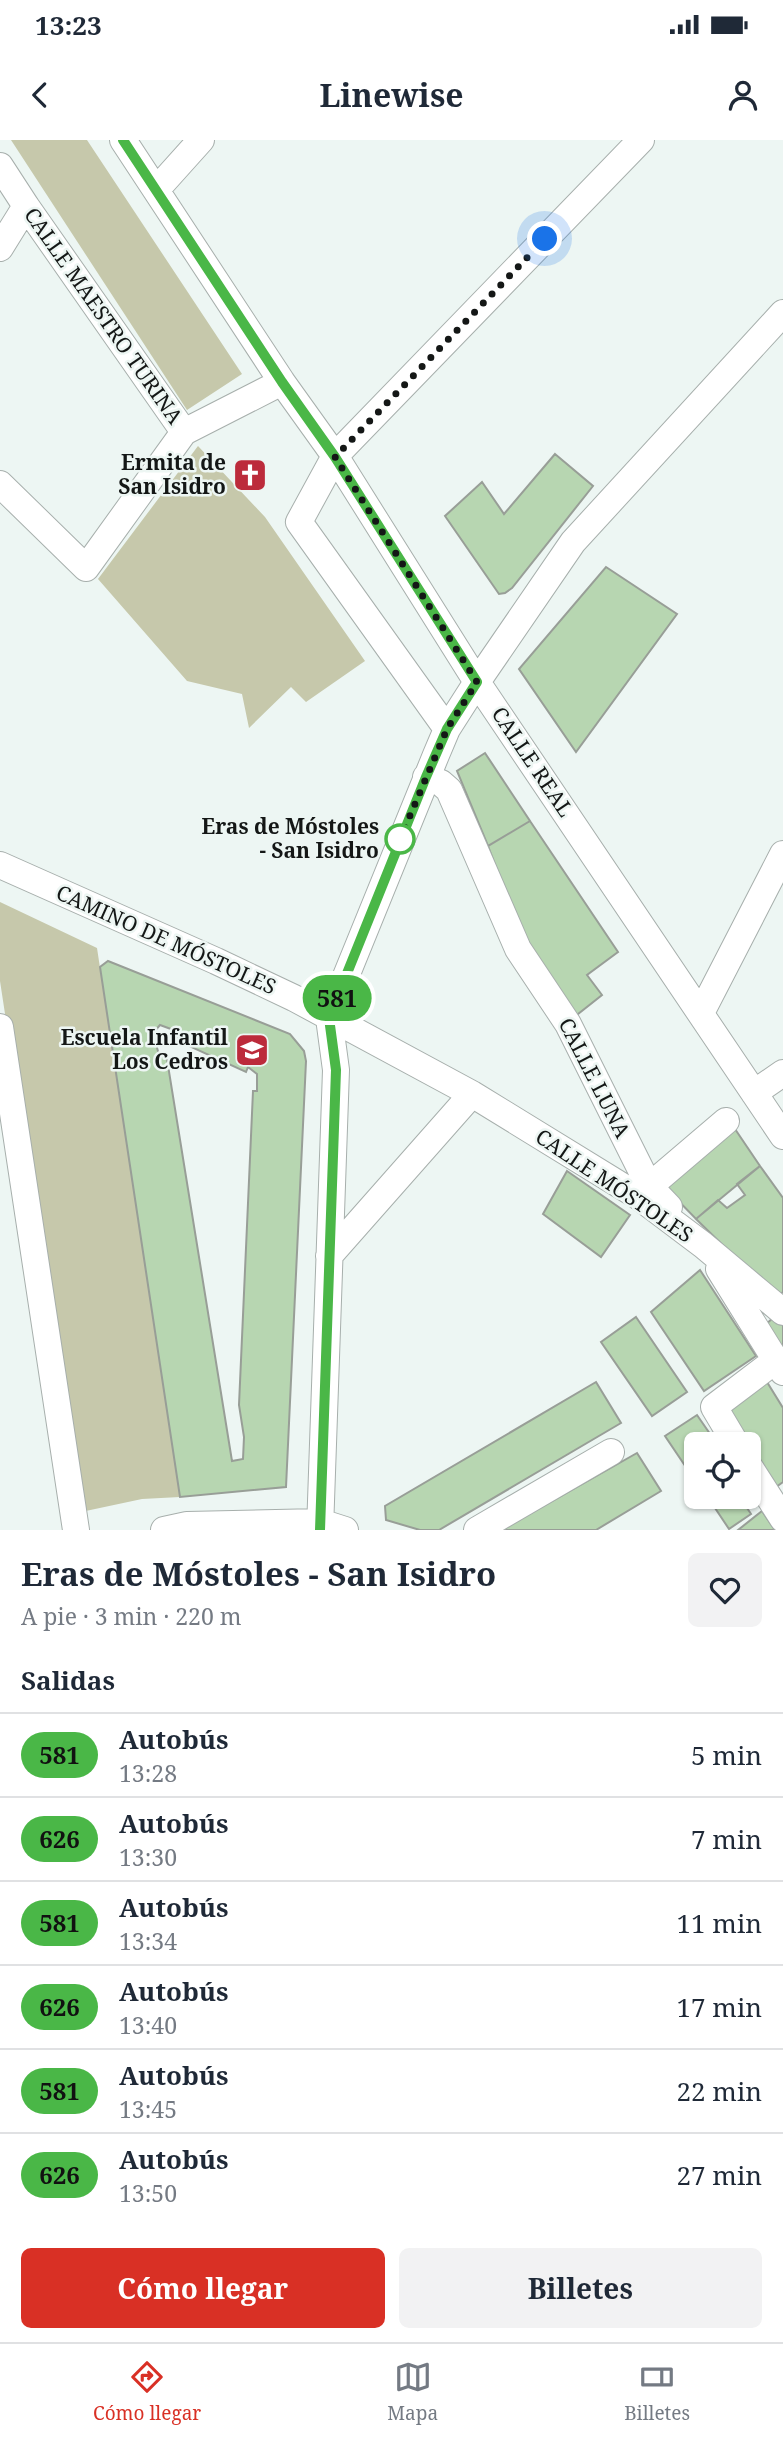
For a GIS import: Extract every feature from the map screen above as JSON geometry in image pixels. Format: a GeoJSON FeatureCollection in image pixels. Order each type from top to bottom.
{"type":"FeatureCollection","features":[{"type":"Feature","properties":{"kind":"street","name":"CALLE REAL"},"geometry":{"type":"LineString","coordinates":[[123,140],[282,382],[335,457],[477,682],[783,1136]]}},
{"type":"Feature","properties":{"kind":"street"},"geometry":{"type":"LineString","coordinates":[[157,189],[201,140]]}},
{"type":"Feature","properties":{"kind":"street"},"geometry":{"type":"LineString","coordinates":[[447,729],[299,522],[335,457],[641,140]]}},
{"type":"Feature","properties":{"kind":"street","name":"CALLE MAESTRO TURINA"},"geometry":{"type":"LineString","coordinates":[[0,166],[184,432]]}},
{"type":"Feature","properties":{"kind":"street"},"geometry":{"type":"LineString","coordinates":[[0,248],[26,206]]}},
{"type":"Feature","properties":{"kind":"street"},"geometry":{"type":"LineString","coordinates":[[164,1530],[187,1525],[329,1527],[329,1256],[336,1070],[329,1018],[447,729],[477,682],[573,542],[783,313]]}},
{"type":"Feature","properties":{"kind":"street"},"geometry":{"type":"LineString","coordinates":[[0,484],[86,568],[184,432],[282,382]]}},
{"type":"Feature","properties":{"kind":"street","name":"CALLE LUNA"},"geometry":{"type":"LineString","coordinates":[[426,777],[441,783],[449,790],[518,949],[568,1024],[644,1191],[703,1245],[780,1366]]}},
{"type":"Feature","properties":{"kind":"street"},"geometry":{"type":"LineString","coordinates":[[701,1013],[783,853]]}},
{"type":"Feature","properties":{"kind":"street","name":"CAMINO DE MÓSTOLES"},"geometry":{"type":"LineString","coordinates":[[0,866],[216,961],[329,1018]]}},
{"type":"Feature","properties":{"kind":"street","name":"CALLE MÓSTOLES"},"geometry":{"type":"LineString","coordinates":[[329,1018],[472,1094],[644,1191]]}},
{"type":"Feature","properties":{"kind":"street"},"geometry":{"type":"LineString","coordinates":[[0,1027],[76,1530]]}},
{"type":"Feature","properties":{"kind":"street"},"geometry":{"type":"LineString","coordinates":[[754,1093],[783,1073]]}},
{"type":"Feature","properties":{"kind":"street"},"geometry":{"type":"LineString","coordinates":[[329,1256],[472,1094]]}},
{"type":"Feature","properties":{"kind":"street"},"geometry":{"type":"LineString","coordinates":[[644,1191],[726,1121]]}},
{"type":"Feature","properties":{"kind":"street","name":"CALLE MÓSTOLES"},"geometry":{"type":"LineString","coordinates":[[703,1245],[783,1312]]}},
{"type":"Feature","properties":{"kind":"street"},"geometry":{"type":"LineString","coordinates":[[729,1432],[714,1407],[780,1366]]}},
{"type":"Feature","properties":{"kind":"street"},"geometry":{"type":"LineString","coordinates":[[477,1530],[611,1452]]}},
{"type":"Feature","properties":{"kind":"street"},"geometry":{"type":"LineString","coordinates":[[761,1485],[783,1519]]}},
{"type":"Feature","properties":{"kind":"green space"},"geometry":{"type":"Polygon","coordinates":[[[11,140],[87,140],[242,374],[187,410],[11,140]]]}},
{"type":"Feature","properties":{"kind":"green space"},"geometry":{"type":"Polygon","coordinates":[[[198,446],[265,517],[365,661],[306,702],[291,687],[249,728],[242,694],[187,681],[98,579],[198,446]]]}},
{"type":"Feature","properties":{"kind":"green space"},"geometry":{"type":"Polygon","coordinates":[[[0,902],[97,948],[180,1497],[142,1499],[81,1512],[0,981],[0,902]]]}},
{"type":"Feature","properties":{"kind":"building"},"geometry":{"type":"Polygon","coordinates":[[[555,454],[593,486],[512,588],[499,594],[445,516],[482,482],[504,514],[555,454]]]}},
{"type":"Feature","properties":{"kind":"building"},"geometry":{"type":"Polygon","coordinates":[[[606,567],[677,614],[576,752],[519,669],[606,567]]]}},
{"type":"Feature","properties":{"kind":"building"},"geometry":{"type":"Polygon","coordinates":[[[485,753],[530,821],[488,846],[457,771],[485,753]]]}},
{"type":"Feature","properties":{"kind":"building"},"geometry":{"type":"Polygon","coordinates":[[[530,821],[618,952],[587,975],[602,995],[573,1018],[522,937],[488,846],[530,821]]]}},
{"type":"Feature","properties":{"kind":"building"},"geometry":{"type":"Polygon","coordinates":[[[108,961],[290,1034],[304,1051],[306,1061],[286,1487],[180,1497],[100,967],[108,961]],[[160,1025],[153,1033],[159,1055],[166,1053],[232,1461],[243,1459],[244,1437],[239,1405],[253,1091],[257,1091],[257,1074],[248,1067],[246,1072],[178,1041],[179,1032],[160,1025]]]}},
{"type":"Feature","properties":{"kind":"building"},"geometry":{"type":"Polygon","coordinates":[[[735,1129],[760,1166],[696,1219],[664,1186],[735,1129]]]}},
{"type":"Feature","properties":{"kind":"building"},"geometry":{"type":"Polygon","coordinates":[[[760,1166],[783,1198],[783,1292],[776,1297],[696,1219],[718,1200],[727,1208],[745,1195],[737,1184],[760,1166]]]}},
{"type":"Feature","properties":{"kind":"building"},"geometry":{"type":"Polygon","coordinates":[[[567,1171],[630,1215],[601,1257],[543,1214],[567,1171]]]}},
{"type":"Feature","properties":{"kind":"building"},"geometry":{"type":"Polygon","coordinates":[[[700,1270],[756,1356],[704,1391],[651,1312],[700,1270]]]}},
{"type":"Feature","properties":{"kind":"building"},"geometry":{"type":"Polygon","coordinates":[[[636,1317],[687,1392],[652,1416],[601,1342],[636,1317]]]}},
{"type":"Feature","properties":{"kind":"building"},"geometry":{"type":"Polygon","coordinates":[[[773,1318],[783,1324],[783,1354],[765,1325],[773,1318]]]}},
{"type":"Feature","properties":{"kind":"building"},"geometry":{"type":"Polygon","coordinates":[[[596,1382],[621,1423],[439,1530],[420,1530],[386,1520],[385,1506],[596,1382]]]}},
{"type":"Feature","properties":{"kind":"building"},"geometry":{"type":"Polygon","coordinates":[[[767,1382],[783,1408],[783,1482],[776,1487],[761,1463],[761,1432],[741,1432],[726,1411],[767,1382]]]}},
{"type":"Feature","properties":{"kind":"building"},"geometry":{"type":"Polygon","coordinates":[[[697,1415],[709,1432],[684,1432],[684,1464],[665,1436],[697,1415]]]}},
{"type":"Feature","properties":{"kind":"building"},"geometry":{"type":"Polygon","coordinates":[[[637,1453],[661,1491],[596,1530],[501,1530],[637,1453]]]}},
{"type":"Feature","properties":{"kind":"building"},"geometry":{"type":"Polygon","coordinates":[[[716,1509],[748,1509],[751,1514],[729,1529],[716,1509]]]}},
{"type":"Feature","properties":{"kind":"building"},"geometry":{"type":"Polygon","coordinates":[[[762,1511],[775,1530],[738,1530],[762,1511]]]}},
{"type":"Feature","properties":{"kind":"bus line","name":"581"},"geometry":{"type":"LineString","coordinates":[[123,140],[282,382],[335,457],[477,682],[447,729],[329,1018],[336,1070],[320,1530]]}},
{"type":"Feature","properties":{"kind":"place","name":"Ermita de San Isidro"},"geometry":{"type":"Point","coordinates":[250,475]}},
{"type":"Feature","properties":{"kind":"place","name":"Eras de Móstoles - San Isidro"},"geometry":{"type":"Point","coordinates":[400,839]}},
{"type":"Feature","properties":{"kind":"place","name":"Escuela Infantil Los Cedros"},"geometry":{"type":"Point","coordinates":[252,1050]}},
{"type":"Feature","properties":{"kind":"route"},"geometry":{"type":"LineString","coordinates":[[400,839],[447,729],[477,682],[335,457],[545,239]]}}]}
